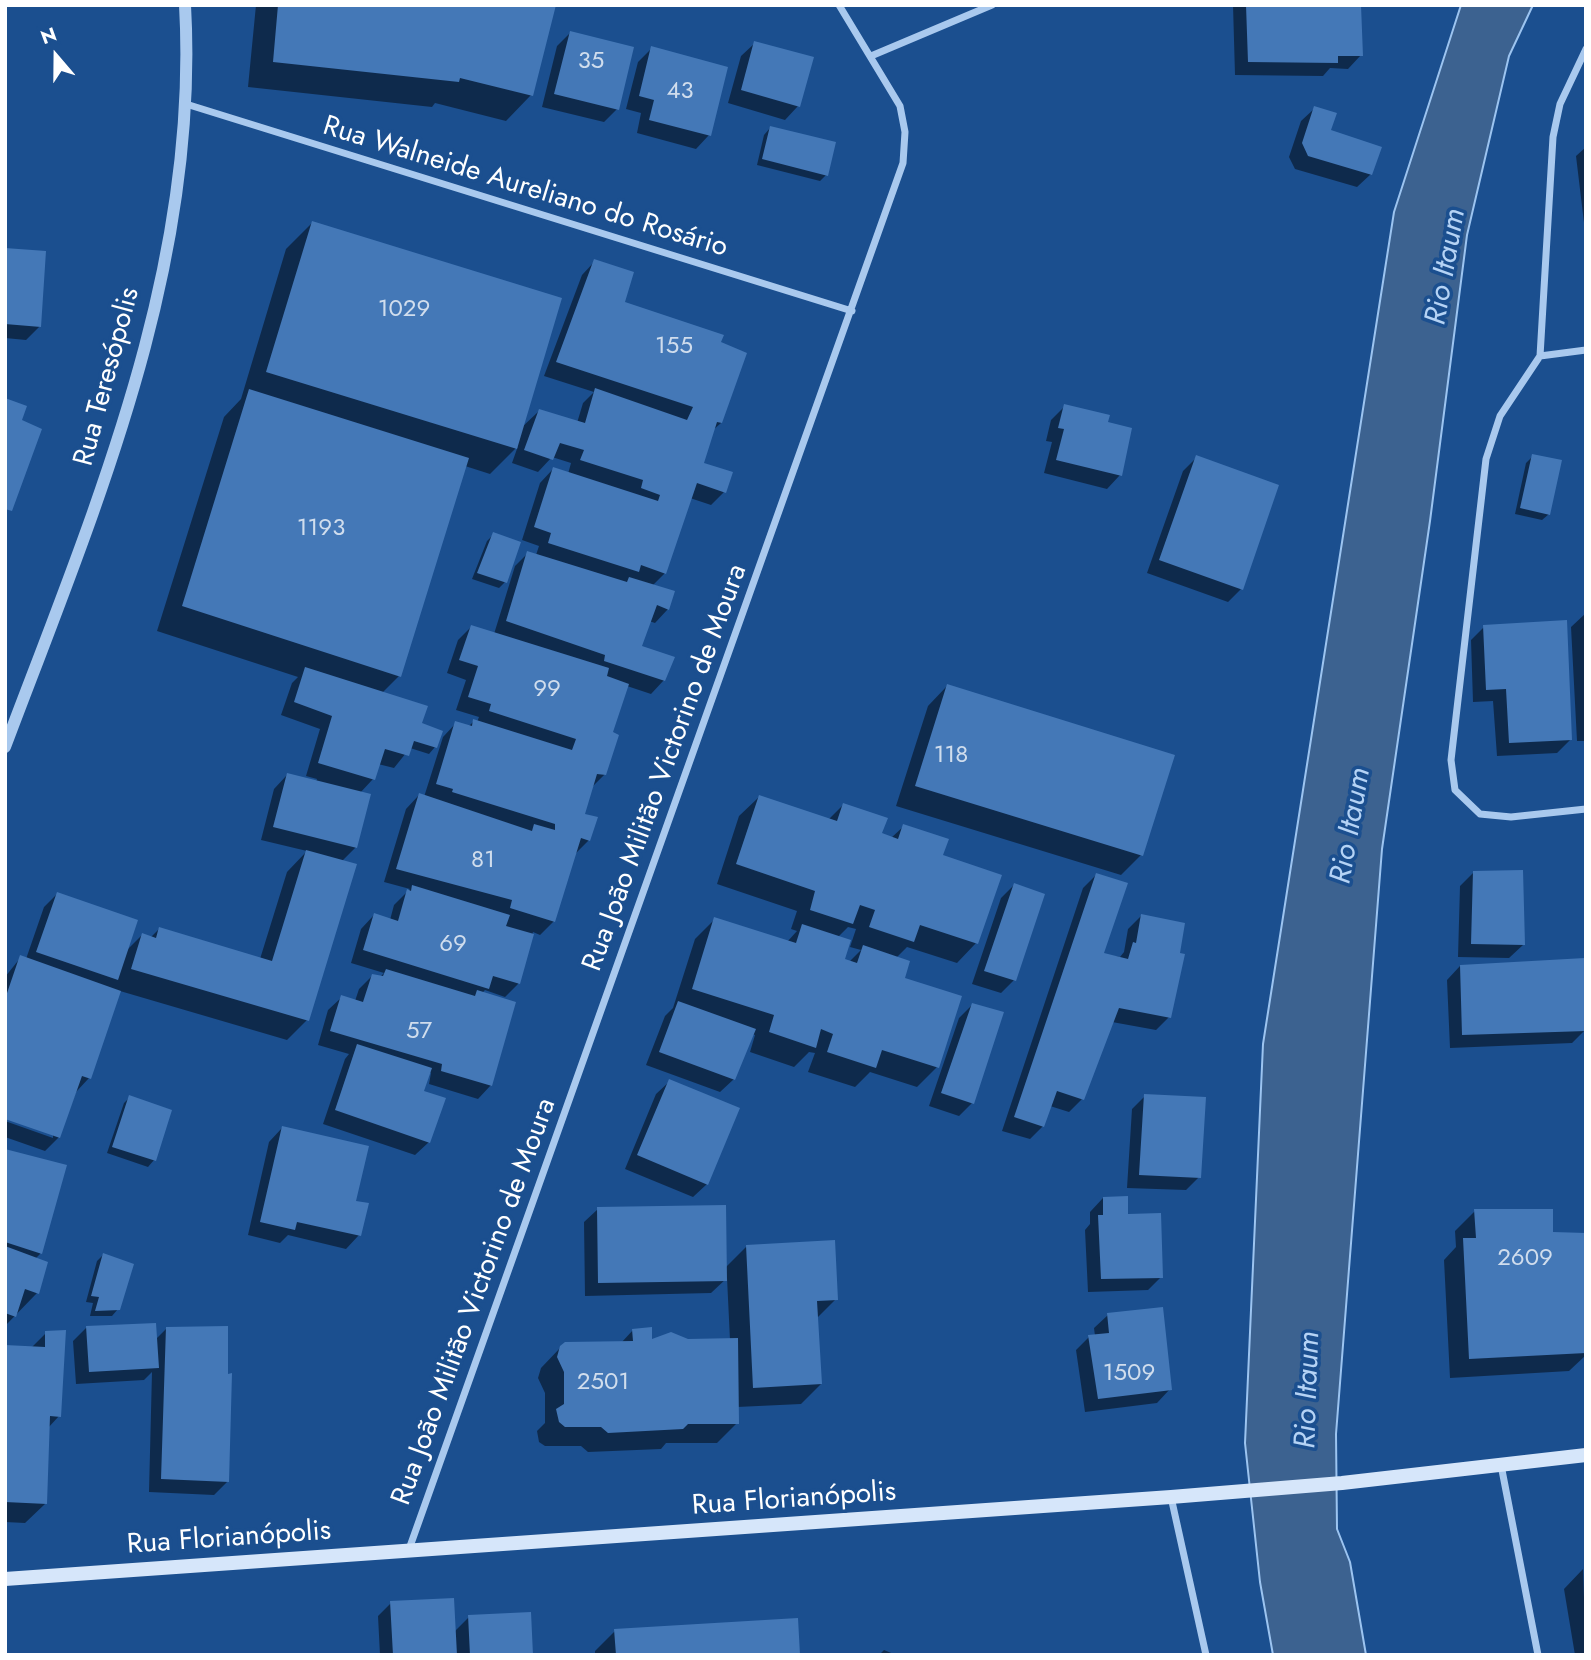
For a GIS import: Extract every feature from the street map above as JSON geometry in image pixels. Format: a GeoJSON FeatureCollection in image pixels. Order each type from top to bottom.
{"type":"FeatureCollection","features":[{"type":"Feature","properties":{"kind":"main road","name":"Rua Florianópolis"},"geometry":{"type":"LineString","coordinates":[[5,1579],[1171,1497],[1342,1483],[1586,1455]]}},
{"type":"Feature","properties":{"kind":"street","name":"Rua Teresópolis"},"geometry":{"type":"LineString","coordinates":[[5,747],[104,485],[130,407],[163,270],[178,184],[186,104],[185,5]]}},
{"type":"Feature","properties":{"kind":"street","name":"Rua João Militão Victorino de Moura"},"geometry":{"type":"LineString","coordinates":[[408,1552],[903,163],[905,132],[900,106],[839,5]]}},
{"type":"Feature","properties":{"kind":"street"},"geometry":{"type":"LineString","coordinates":[[871,57],[992,5]]}},
{"type":"Feature","properties":{"kind":"street"},"geometry":{"type":"LineString","coordinates":[[1586,49],[1560,104],[1553,136],[1540,356],[1500,416],[1486,459],[1451,760],[1455,790],[1480,814],[1511,817],[1586,809]]}},
{"type":"Feature","properties":{"kind":"street","name":"Rua Walneide Aureliano do Rosário"},"geometry":{"type":"LineString","coordinates":[[186,104],[852,311]]}},
{"type":"Feature","properties":{"kind":"street"},"geometry":{"type":"LineString","coordinates":[[1540,356],[1586,350]]}},
{"type":"Feature","properties":{"kind":"street"},"geometry":{"type":"LineString","coordinates":[[1501,1465],[1538,1655]]}},
{"type":"Feature","properties":{"kind":"street"},"geometry":{"type":"LineString","coordinates":[[1171,1497],[1206,1655]]}},
{"type":"Feature","properties":{"kind":"water","name":"Rio Itaum"},"geometry":{"type":"Polygon","coordinates":[[[1461,5],[1533,5],[1509,56],[1467,235],[1430,521],[1382,849],[1336,1434],[1337,1529],[1350,1562],[1366,1655],[1273,1655],[1260,1582],[1245,1443],[1263,1044],[1394,212],[1461,5]]]}},
{"type":"Feature","properties":{"kind":"building"},"geometry":{"type":"Polygon","coordinates":[[[278,5],[556,5],[533,96],[460,78],[459,82],[273,62],[278,5]]]}},
{"type":"Feature","properties":{"kind":"building"},"geometry":{"type":"Polygon","coordinates":[[[1246,5],[1361,5],[1363,56],[1338,56],[1338,63],[1248,62],[1246,5]]]}},
{"type":"Feature","properties":{"kind":"building"},"geometry":{"type":"Polygon","coordinates":[[[570,31],[634,47],[619,110],[554,94],[570,31]]]}},
{"type":"Feature","properties":{"kind":"building"},"geometry":{"type":"Polygon","coordinates":[[[754,41],[814,57],[800,107],[741,90],[754,41]]]}},
{"type":"Feature","properties":{"kind":"building"},"geometry":{"type":"Polygon","coordinates":[[[651,46],[728,67],[711,136],[649,120],[654,100],[639,96],[651,46]]]}},
{"type":"Feature","properties":{"kind":"building"},"geometry":{"type":"Polygon","coordinates":[[[1314,106],[1337,113],[1331,130],[1382,147],[1372,175],[1308,156],[1302,143],[1314,106]]]}},
{"type":"Feature","properties":{"kind":"building"},"geometry":{"type":"Polygon","coordinates":[[[770,126],[836,142],[828,176],[762,159],[770,126]]]}},
{"type":"Feature","properties":{"kind":"building"},"geometry":{"type":"Polygon","coordinates":[[[312,221],[562,298],[517,449],[266,372],[312,221]]]}},
{"type":"Feature","properties":{"kind":"building"},"geometry":{"type":"Polygon","coordinates":[[[5,248],[46,251],[41,327],[5,324],[5,248]]]}},
{"type":"Feature","properties":{"kind":"building"},"geometry":{"type":"Polygon","coordinates":[[[594,259],[634,272],[625,302],[724,335],[721,342],[747,353],[722,423],[717,422],[704,463],[733,472],[726,493],[697,483],[666,574],[641,565],[639,572],[548,543],[551,533],[534,527],[553,467],[658,501],[660,495],[641,488],[643,480],[580,460],[584,450],[560,443],[553,460],[524,450],[539,409],[585,423],[595,388],[687,420],[693,407],[556,362],[594,259]]]}},
{"type":"Feature","properties":{"kind":"building"},"geometry":{"type":"Polygon","coordinates":[[[249,389],[469,458],[401,677],[182,606],[249,389]]]}},
{"type":"Feature","properties":{"kind":"building"},"geometry":{"type":"Polygon","coordinates":[[[5,398],[27,406],[22,420],[42,429],[12,511],[5,509],[5,398]]]}},
{"type":"Feature","properties":{"kind":"building"},"geometry":{"type":"Polygon","coordinates":[[[1064,404],[1110,415],[1108,422],[1132,428],[1122,476],[1056,460],[1064,429],[1058,428],[1064,404]]]}},
{"type":"Feature","properties":{"kind":"building"},"geometry":{"type":"Polygon","coordinates":[[[1532,454],[1562,460],[1550,515],[1520,508],[1532,454]]]}},
{"type":"Feature","properties":{"kind":"building"},"geometry":{"type":"Polygon","coordinates":[[[1196,455],[1279,485],[1243,590],[1159,560],[1196,455]]]}},
{"type":"Feature","properties":{"kind":"building"},"geometry":{"type":"Polygon","coordinates":[[[493,532],[521,542],[507,583],[477,573],[493,532]]]}},
{"type":"Feature","properties":{"kind":"building"},"geometry":{"type":"Polygon","coordinates":[[[527,551],[627,582],[629,577],[675,591],[669,610],[657,605],[642,646],[675,657],[665,681],[604,661],[605,655],[506,621],[527,551]]]}},
{"type":"Feature","properties":{"kind":"building"},"geometry":{"type":"Polygon","coordinates":[[[1567,620],[1572,740],[1509,743],[1506,689],[1486,690],[1483,625],[1567,620]]]}},
{"type":"Feature","properties":{"kind":"building"},"geometry":{"type":"Polygon","coordinates":[[[471,625],[609,668],[607,676],[629,684],[613,732],[619,735],[606,775],[597,774],[585,814],[598,817],[590,841],[581,838],[555,922],[510,908],[512,900],[396,869],[419,793],[532,831],[534,824],[555,830],[555,824],[452,792],[453,789],[436,784],[455,721],[472,726],[473,719],[572,750],[576,739],[489,711],[491,704],[468,697],[478,666],[459,660],[471,625]]]}},
{"type":"Feature","properties":{"kind":"building"},"geometry":{"type":"Polygon","coordinates":[[[305,667],[428,706],[422,723],[443,731],[437,748],[414,741],[409,756],[385,749],[375,780],[318,763],[332,716],[294,702],[305,667]]]}},
{"type":"Feature","properties":{"kind":"building"},"geometry":{"type":"Polygon","coordinates":[[[947,684],[1175,755],[1143,856],[915,786],[947,684]]]}},
{"type":"Feature","properties":{"kind":"building"},"geometry":{"type":"Polygon","coordinates":[[[287,773],[371,794],[357,848],[273,827],[287,773]]]}},
{"type":"Feature","properties":{"kind":"building"},"geometry":{"type":"Polygon","coordinates":[[[759,795],[837,821],[843,803],[888,818],[882,833],[898,839],[903,824],[949,839],[943,855],[1002,875],[978,944],[920,925],[914,942],[869,927],[875,910],[860,905],[853,924],[810,910],[815,891],[736,864],[759,795]]]}},
{"type":"Feature","properties":{"kind":"building"},"geometry":{"type":"Polygon","coordinates":[[[306,850],[357,864],[309,1021],[131,969],[142,933],[156,938],[159,927],[272,961],[306,850]]]}},
{"type":"Feature","properties":{"kind":"building"},"geometry":{"type":"Polygon","coordinates":[[[1523,870],[1525,945],[1471,944],[1473,871],[1523,870]]]}},
{"type":"Feature","properties":{"kind":"building"},"geometry":{"type":"Polygon","coordinates":[[[1096,873],[1128,883],[1104,953],[1128,959],[1133,942],[1136,943],[1141,914],[1185,923],[1180,953],[1185,954],[1171,1018],[1119,1008],[1084,1100],[1057,1091],[1044,1127],[1014,1117],[1096,873]]]}},
{"type":"Feature","properties":{"kind":"building"},"geometry":{"type":"Polygon","coordinates":[[[1014,883],[1045,894],[1016,981],[984,971],[1014,883]]]}},
{"type":"Feature","properties":{"kind":"building"},"geometry":{"type":"Polygon","coordinates":[[[412,885],[510,915],[506,926],[534,934],[520,984],[493,976],[489,989],[363,950],[374,913],[398,921],[407,889],[411,891],[412,885]]]}},
{"type":"Feature","properties":{"kind":"building"},"geometry":{"type":"Polygon","coordinates":[[[57,892],[138,920],[118,980],[36,952],[57,892]]]}},
{"type":"Feature","properties":{"kind":"building"},"geometry":{"type":"Polygon","coordinates":[[[714,917],[796,943],[802,924],[851,940],[845,959],[857,963],[863,945],[910,961],[905,978],[962,996],[939,1068],[882,1050],[876,1068],[827,1052],[833,1034],[821,1029],[816,1048],[769,1032],[774,1015],[692,989],[714,917]]]}},
{"type":"Feature","properties":{"kind":"building"},"geometry":{"type":"Polygon","coordinates":[[[20,955],[121,991],[91,1079],[82,1076],[60,1138],[5,1119],[5,999],[20,955]]]}},
{"type":"Feature","properties":{"kind":"building"},"geometry":{"type":"Polygon","coordinates":[[[1585,958],[1586,1031],[1462,1035],[1460,965],[1585,958]]]}},
{"type":"Feature","properties":{"kind":"building"},"geometry":{"type":"Polygon","coordinates":[[[386,969],[475,996],[477,990],[516,1002],[492,1086],[441,1071],[442,1064],[330,1031],[341,995],[363,1002],[372,974],[383,976],[386,969]]]}},
{"type":"Feature","properties":{"kind":"building"},"geometry":{"type":"Polygon","coordinates":[[[678,1001],[756,1029],[735,1080],[659,1052],[678,1001]]]}},
{"type":"Feature","properties":{"kind":"building"},"geometry":{"type":"Polygon","coordinates":[[[972,1003],[1004,1012],[974,1104],[941,1093],[972,1003]]]}},
{"type":"Feature","properties":{"kind":"building"},"geometry":{"type":"Polygon","coordinates":[[[357,1044],[432,1068],[424,1091],[446,1098],[430,1143],[335,1110],[357,1044]]]}},
{"type":"Feature","properties":{"kind":"building"},"geometry":{"type":"Polygon","coordinates":[[[669,1079],[740,1108],[708,1185],[637,1155],[669,1079]]]}},
{"type":"Feature","properties":{"kind":"building"},"geometry":{"type":"Polygon","coordinates":[[[1144,1094],[1206,1097],[1201,1178],[1139,1175],[1144,1094]]]}},
{"type":"Feature","properties":{"kind":"building"},"geometry":{"type":"Polygon","coordinates":[[[129,1095],[172,1110],[156,1161],[112,1147],[129,1095]]]}},
{"type":"Feature","properties":{"kind":"building"},"geometry":{"type":"Polygon","coordinates":[[[282,1126],[369,1146],[356,1201],[369,1203],[361,1236],[297,1222],[295,1230],[260,1222],[282,1126]]]}},
{"type":"Feature","properties":{"kind":"building"},"geometry":{"type":"Polygon","coordinates":[[[5,1149],[67,1165],[42,1254],[5,1242],[5,1149]]]}},
{"type":"Feature","properties":{"kind":"building"},"geometry":{"type":"Polygon","coordinates":[[[1128,1196],[1128,1214],[1161,1213],[1163,1278],[1101,1279],[1098,1215],[1103,1215],[1103,1197],[1128,1196]]]}},
{"type":"Feature","properties":{"kind":"building"},"geometry":{"type":"Polygon","coordinates":[[[726,1205],[727,1281],[598,1283],[597,1207],[726,1205]]]}},
{"type":"Feature","properties":{"kind":"building"},"geometry":{"type":"Polygon","coordinates":[[[1474,1209],[1553,1209],[1553,1232],[1586,1233],[1586,1353],[1469,1359],[1463,1238],[1476,1238],[1474,1209]]]}},
{"type":"Feature","properties":{"kind":"building"},"geometry":{"type":"Polygon","coordinates":[[[835,1240],[838,1300],[817,1301],[822,1384],[753,1388],[746,1245],[835,1240]]]}},
{"type":"Feature","properties":{"kind":"building"},"geometry":{"type":"Polygon","coordinates":[[[5,1246],[48,1262],[39,1294],[25,1289],[16,1317],[5,1313],[5,1246]]]}},
{"type":"Feature","properties":{"kind":"building"},"geometry":{"type":"Polygon","coordinates":[[[103,1253],[134,1264],[120,1310],[95,1311],[99,1297],[91,1296],[103,1253]]]}},
{"type":"Feature","properties":{"kind":"building"},"geometry":{"type":"Polygon","coordinates":[[[1163,1307],[1172,1390],[1098,1399],[1088,1335],[1109,1333],[1107,1313],[1163,1307]]]}},
{"type":"Feature","properties":{"kind":"building"},"geometry":{"type":"Polygon","coordinates":[[[156,1323],[159,1368],[89,1372],[86,1326],[156,1323]]]}},
{"type":"Feature","properties":{"kind":"building"},"geometry":{"type":"Polygon","coordinates":[[[228,1326],[228,1374],[232,1373],[229,1482],[161,1479],[166,1327],[228,1326]]]}},
{"type":"Feature","properties":{"kind":"building"},"geometry":{"type":"Polygon","coordinates":[[[652,1327],[652,1339],[671,1332],[688,1339],[738,1338],[739,1424],[688,1424],[683,1429],[608,1433],[601,1427],[565,1427],[559,1422],[556,1409],[564,1404],[564,1372],[557,1357],[560,1346],[565,1342],[633,1341],[632,1329],[652,1327]]]}},
{"type":"Feature","properties":{"kind":"building"},"geometry":{"type":"Polygon","coordinates":[[[66,1330],[61,1417],[50,1416],[47,1504],[5,1502],[5,1345],[45,1347],[45,1331],[66,1330]]]}},
{"type":"Feature","properties":{"kind":"building"},"geometry":{"type":"Polygon","coordinates":[[[454,1598],[457,1655],[393,1655],[390,1601],[454,1598]]]}},
{"type":"Feature","properties":{"kind":"building"},"geometry":{"type":"Polygon","coordinates":[[[531,1612],[533,1655],[470,1655],[468,1615],[531,1612]]]}},
{"type":"Feature","properties":{"kind":"building"},"geometry":{"type":"Polygon","coordinates":[[[798,1618],[800,1655],[616,1655],[614,1629],[798,1618]]]}}]}
